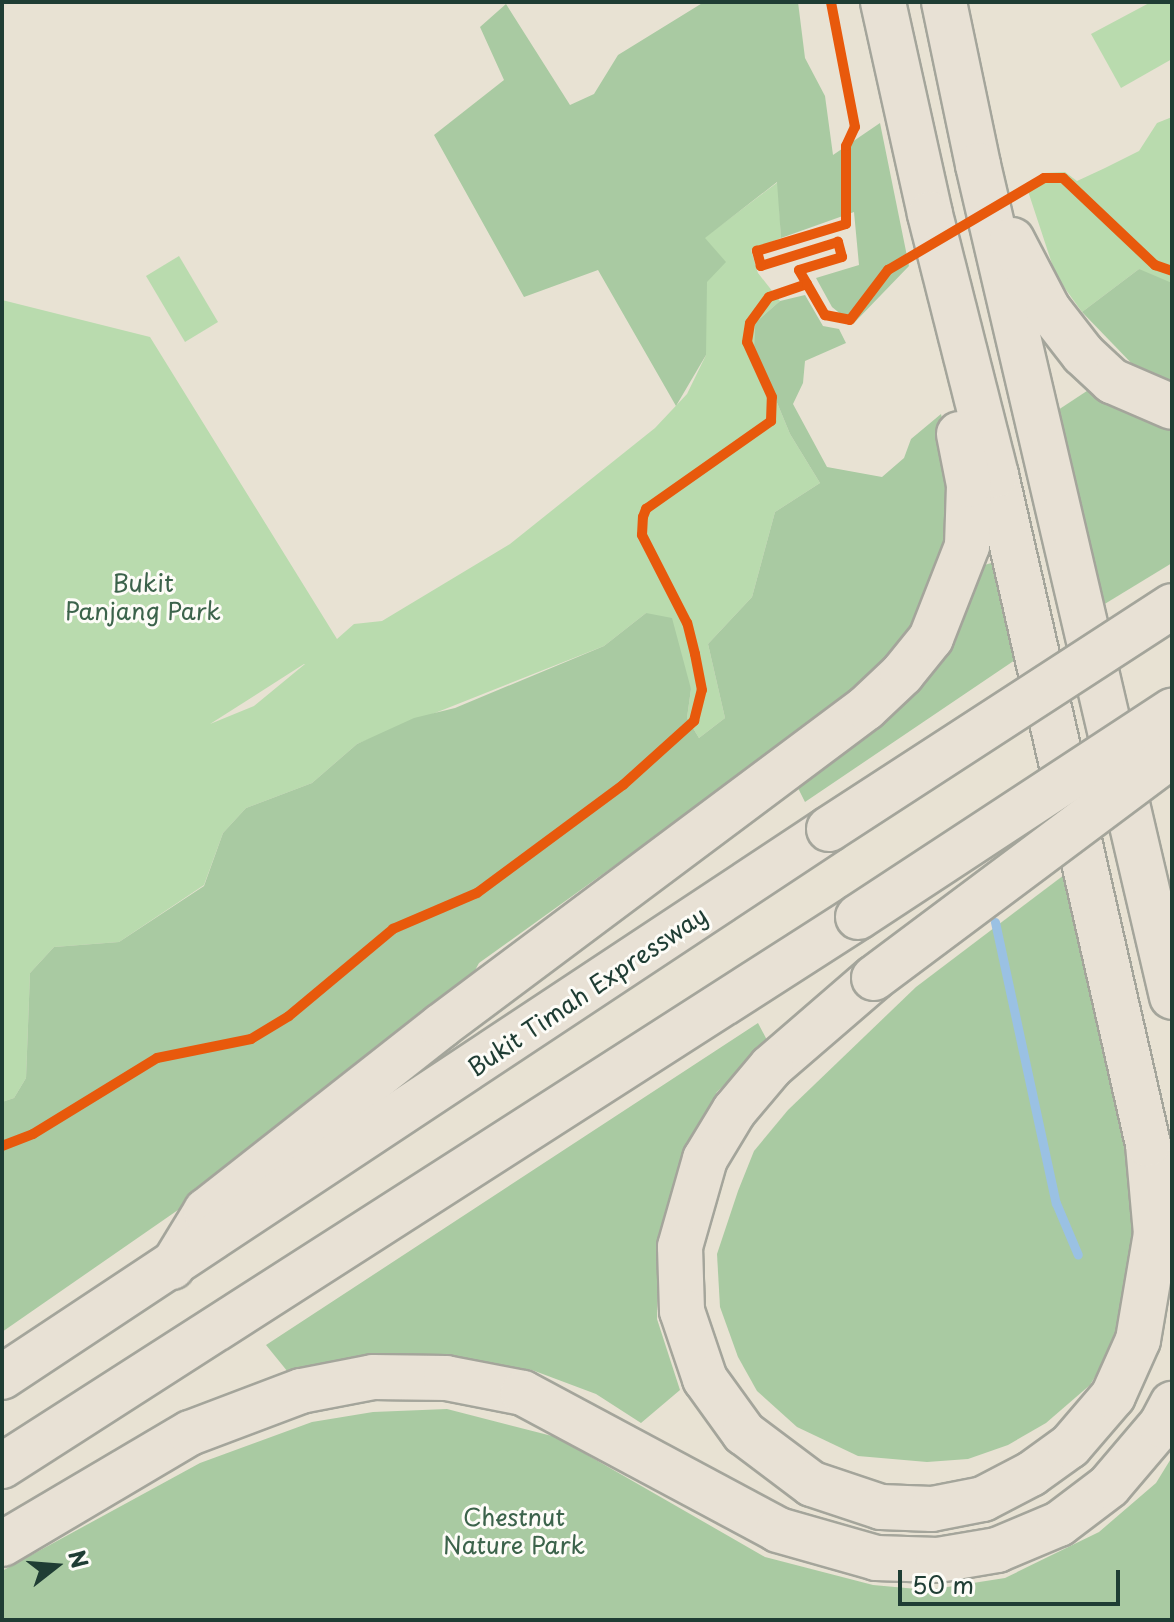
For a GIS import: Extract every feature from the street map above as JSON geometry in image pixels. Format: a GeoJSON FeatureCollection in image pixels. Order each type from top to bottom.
{"type":"FeatureCollection","features":[{"type":"Feature","properties":{"kind":"main road"},"geometry":{"type":"LineString","coordinates":[[883,2],[930,214],[983,480],[1148,1144],[1156,1234],[1138,1340],[1113,1396],[1070,1446],[1031,1474],[983,1499],[932,1509],[881,1507],[812,1484],[744,1433],[705,1379],[682,1311],[680,1247],[705,1159],[734,1111],[771,1067],[874,978],[1172,755]]}},
{"type":"Feature","properties":{"kind":"main road"},"geometry":{"type":"LineString","coordinates":[[944,2],[1045,461],[1172,997]]}},
{"type":"Feature","properties":{"kind":"main road"},"geometry":{"type":"LineString","coordinates":[[978,165],[1048,309],[1112,381],[1172,407]]}},
{"type":"Feature","properties":{"kind":"main road"},"geometry":{"type":"LineString","coordinates":[[172,1267],[206,1211],[441,1026],[866,708],[902,674],[931,638],[956,585],[983,480]]}},
{"type":"Feature","properties":{"kind":"main road","name":"Bukit Timah Expressway"},"geometry":{"type":"LineString","coordinates":[[2,1377],[829,829],[1172,606]]}},
{"type":"Feature","properties":{"kind":"main road"},"geometry":{"type":"LineString","coordinates":[[2,1466],[858,917],[1172,711]]}},
{"type":"Feature","properties":{"kind":"main road"},"geometry":{"type":"LineString","coordinates":[[2,1544],[190,1433],[301,1391],[373,1377],[446,1378],[523,1393],[778,1530],[876,1558],[938,1560],[997,1550],[1059,1524],[1109,1486],[1161,1425],[1172,1404]]}},
{"type":"Feature","properties":{"kind":"green space"},"geometry":{"type":"Polygon","coordinates":[[[704,2],[798,2],[805,58],[825,96],[833,155],[880,123],[909,266],[853,324],[832,307],[816,278],[859,265],[854,212],[781,238],[777,182],[705,238],[726,262],[707,282],[706,355],[676,406],[598,270],[524,297],[434,135],[504,80],[480,27],[506,4],[570,105],[594,94],[618,55],[704,2]]]}},
{"type":"Feature","properties":{"kind":"green space"},"geometry":{"type":"Polygon","coordinates":[[[1151,2],[1172,2],[1172,59],[1121,88],[1091,34],[1151,2]]]}},
{"type":"Feature","properties":{"kind":"green space"},"geometry":{"type":"Polygon","coordinates":[[[1172,117],[1172,384],[1139,269],[1082,312],[1056,276],[1026,185],[1044,173],[1065,172],[1077,181],[1105,168],[1139,151],[1157,123],[1172,117]]]}},
{"type":"Feature","properties":{"kind":"green space","name":"Bukit Panjang Park"},"geometry":{"type":"Polygon","coordinates":[[[778,182],[781,238],[751,250],[758,273],[780,301],[755,323],[754,347],[790,434],[820,483],[775,512],[752,597],[708,644],[725,718],[699,738],[687,718],[691,689],[646,613],[604,646],[357,744],[312,783],[246,808],[223,833],[204,885],[119,942],[54,947],[30,973],[26,1078],[14,1098],[2,1102],[2,300],[150,337],[337,639],[354,624],[382,621],[510,544],[655,428],[687,394],[706,355],[704,238],[778,182]],[[305,664],[210,724],[254,706],[305,664]]]}},
{"type":"Feature","properties":{"kind":"green space"},"geometry":{"type":"Polygon","coordinates":[[[179,256],[218,322],[185,342],[146,276],[179,256]]]}},
{"type":"Feature","properties":{"kind":"green space"},"geometry":{"type":"Polygon","coordinates":[[[1139,269],[1172,283],[1172,384],[1138,370],[1082,312],[1139,269]]]}},
{"type":"Feature","properties":{"kind":"green space"},"geometry":{"type":"Polygon","coordinates":[[[805,295],[823,326],[839,329],[846,343],[805,361],[803,383],[793,404],[827,467],[882,477],[904,458],[911,439],[941,414],[957,485],[953,534],[902,651],[842,702],[479,963],[467,985],[227,1176],[2,1332],[2,1102],[14,1098],[26,1078],[30,973],[54,947],[119,942],[204,886],[223,833],[246,808],[312,783],[357,744],[414,718],[455,708],[604,646],[646,613],[672,618],[691,689],[687,718],[699,738],[725,718],[708,644],[752,597],[775,512],[820,483],[790,434],[754,347],[755,323],[780,301],[805,295]]]}},
{"type":"Feature","properties":{"kind":"green space"},"geometry":{"type":"Polygon","coordinates":[[[1096,385],[1172,424],[1172,563],[1103,605],[1055,412],[1096,385]]]}},
{"type":"Feature","properties":{"kind":"green space"},"geometry":{"type":"Polygon","coordinates":[[[995,562],[1015,660],[805,802],[798,788],[858,741],[977,567],[995,562]]]}},
{"type":"Feature","properties":{"kind":"green space"},"geometry":{"type":"Polygon","coordinates":[[[1068,872],[1126,1116],[1142,1234],[1117,1340],[1090,1385],[1046,1423],[1008,1445],[968,1459],[927,1462],[858,1456],[797,1427],[757,1391],[738,1357],[720,1307],[717,1254],[738,1191],[754,1151],[788,1110],[916,987],[1068,872]]]}},
{"type":"Feature","properties":{"kind":"green space"},"geometry":{"type":"Polygon","coordinates":[[[758,1023],[768,1042],[717,1092],[685,1149],[659,1245],[657,1319],[680,1390],[641,1423],[596,1394],[532,1370],[451,1361],[292,1377],[266,1345],[758,1023]]]}},
{"type":"Feature","properties":{"kind":"green space","name":"Chestnut Nature Park"},"geometry":{"type":"Polygon","coordinates":[[[447,1409],[556,1437],[765,1557],[873,1585],[928,1590],[1005,1578],[1099,1532],[1156,1483],[1172,1457],[1172,1620],[2,1620],[2,1571],[200,1463],[312,1422],[373,1412],[447,1409]]]}},
{"type":"Feature","properties":{"kind":"waterway"},"geometry":{"type":"LineString","coordinates":[[995,922],[1056,1203],[1078,1255]]}},
{"type":"Feature","properties":{"kind":"cycle path"},"geometry":{"type":"LineString","coordinates":[[807,284],[799,270],[842,257],[838,242],[761,266],[757,251],[846,224],[846,146],[855,127],[831,2]]}},
{"type":"Feature","properties":{"kind":"cycle path"},"geometry":{"type":"LineString","coordinates":[[2,1146],[33,1134],[157,1058],[251,1039],[289,1016],[393,929],[477,893],[623,785],[694,721],[702,690],[695,654],[687,623],[642,535],[643,517],[646,509],[771,421],[772,397],[747,342],[750,323],[769,297],[807,284],[825,315],[850,320],[888,270],[1044,178],[1063,178],[1155,265],[1172,271]]}}]}
